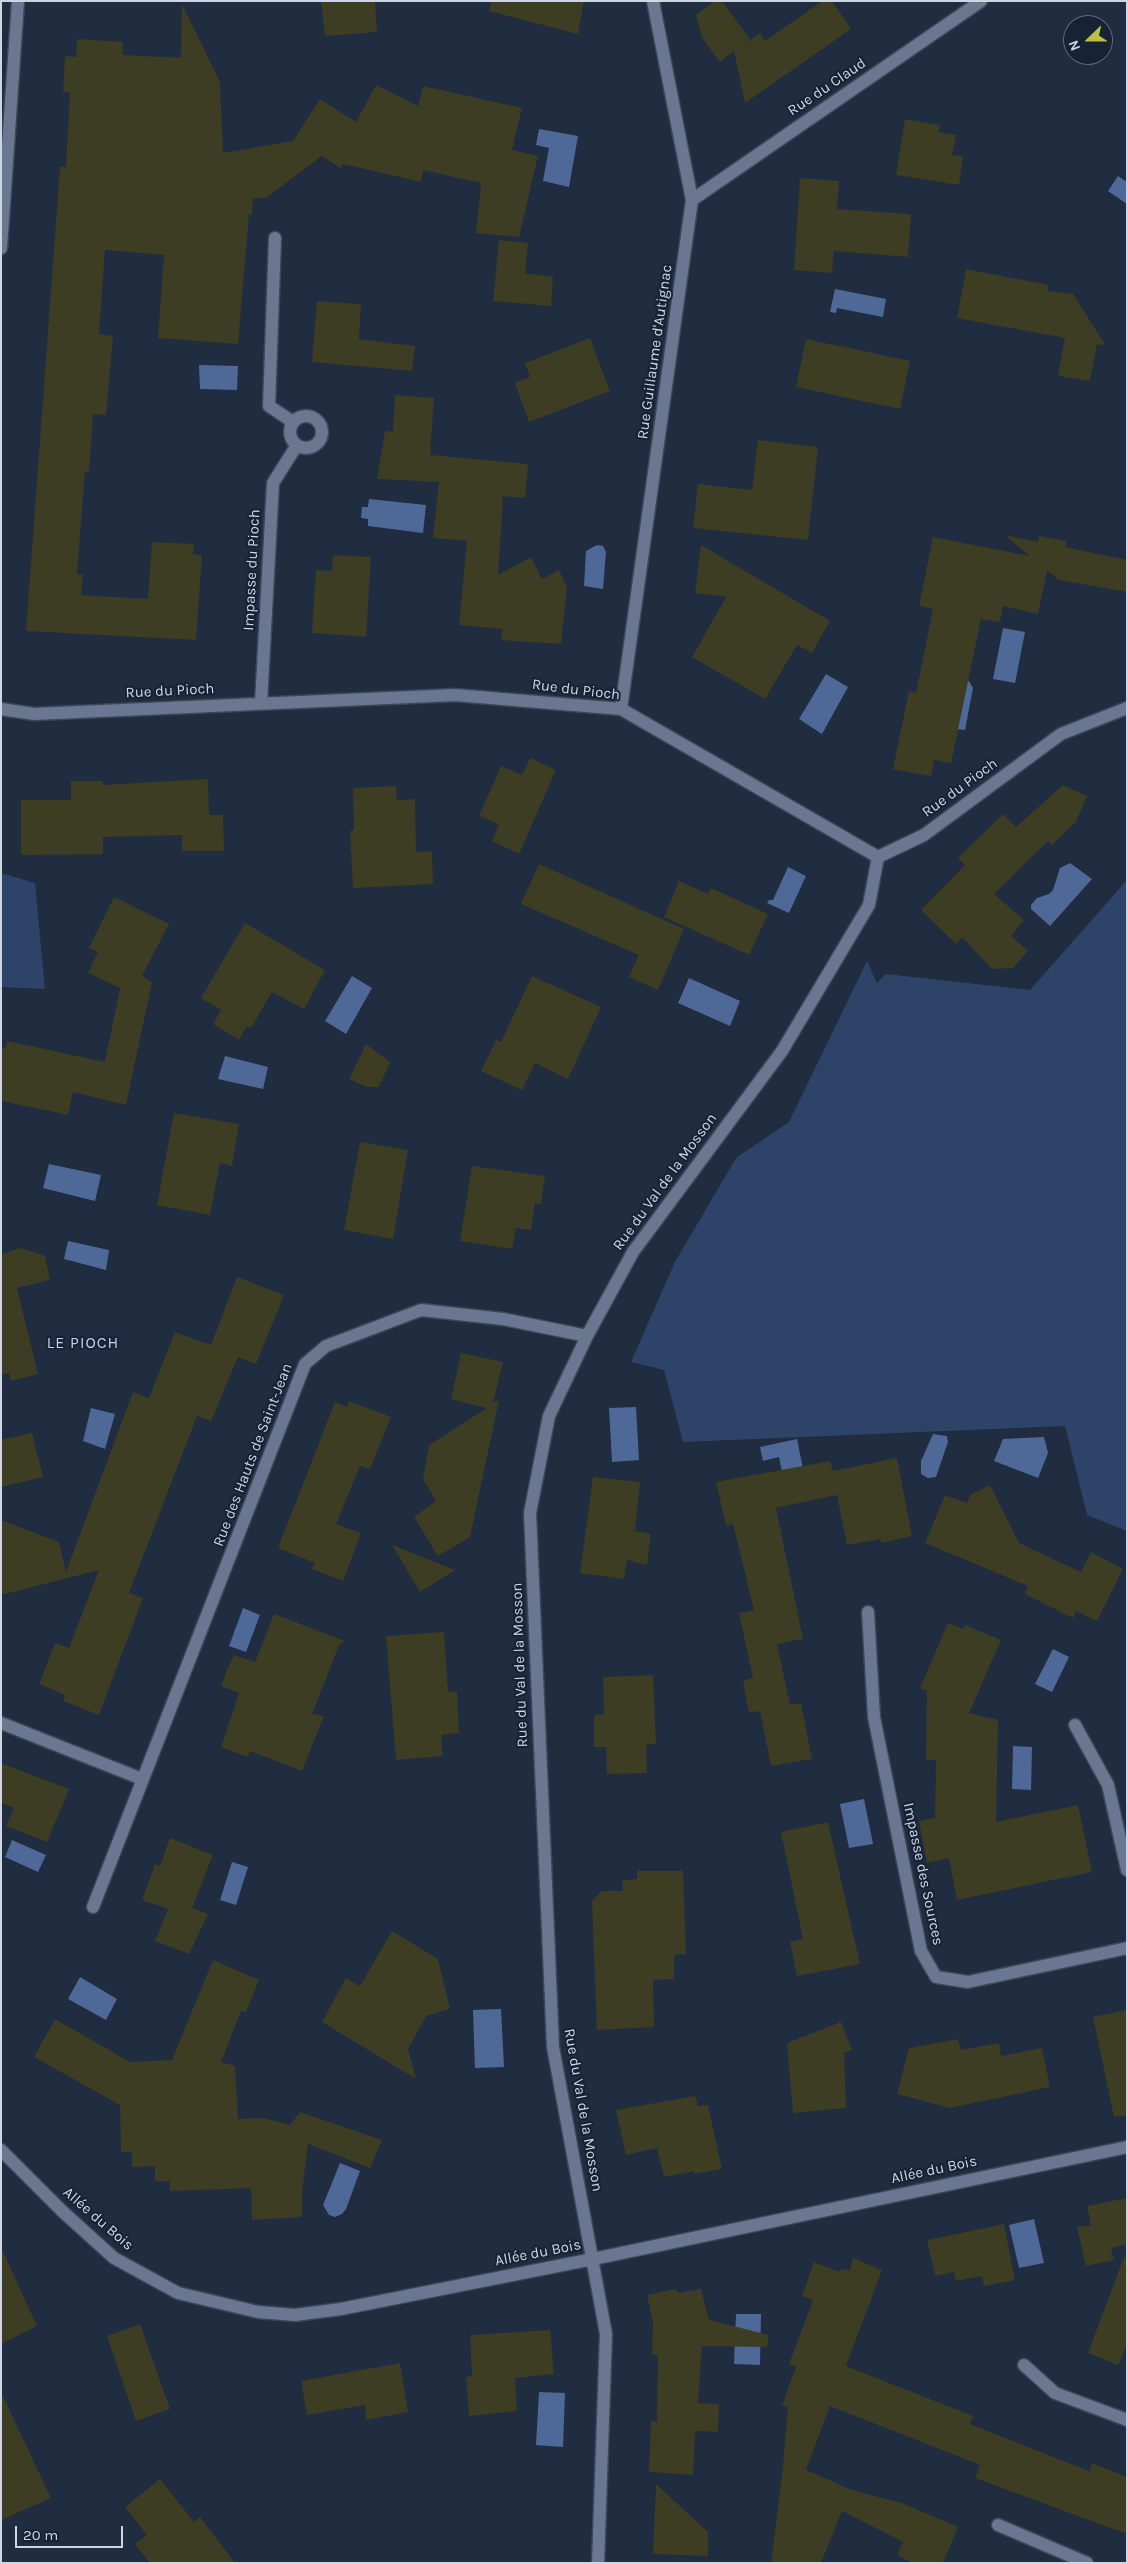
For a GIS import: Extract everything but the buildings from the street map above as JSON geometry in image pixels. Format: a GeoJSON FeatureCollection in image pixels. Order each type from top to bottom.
{"type":"FeatureCollection","features":[{"type":"Feature","properties":{"kind":"street"},"geometry":{"type":"LineString","coordinates":[[1,248],[18,1]]}},
{"type":"Feature","properties":{"kind":"street","name":"Rue Guillaume d'Autignac"},"geometry":{"type":"LineString","coordinates":[[621,709],[692,200],[653,1]]}},
{"type":"Feature","properties":{"kind":"street","name":"Rue du Claud"},"geometry":{"type":"LineString","coordinates":[[692,200],[980,1]]}},
{"type":"Feature","properties":{"kind":"street"},"geometry":{"type":"LineString","coordinates":[[275,238],[269,406],[293,422]]}},
{"type":"Feature","properties":{"kind":"street"},"geometry":{"type":"LineString","coordinates":[[310,416],[320,424],[322,436],[314,446],[302,448],[296,445],[290,434],[293,422],[298,418],[310,416]]}},
{"type":"Feature","properties":{"kind":"street","name":"Impasse du Pioch"},"geometry":{"type":"LineString","coordinates":[[261,703],[273,483],[296,445]]}},
{"type":"Feature","properties":{"kind":"street","name":"Rue du Pioch"},"geometry":{"type":"LineString","coordinates":[[1,709],[34,714],[455,695],[621,709],[878,857],[924,835],[1062,734],[1127,708]]}},
{"type":"Feature","properties":{"kind":"street","name":"Rue du Val de la Mosson"},"geometry":{"type":"LineString","coordinates":[[598,2563],[606,2334],[553,2047],[530,1513],[549,1416],[587,1336],[633,1252],[782,1051],[869,905],[878,857]]}},
{"type":"Feature","properties":{"kind":"street","name":"Rue des Hauts de Saint-Jean"},"geometry":{"type":"LineString","coordinates":[[93,1907],[305,1364],[326,1346],[421,1310],[503,1319],[587,1336]]}},
{"type":"Feature","properties":{"kind":"street","name":"Impasse des Sources"},"geometry":{"type":"LineString","coordinates":[[868,1612],[874,1717],[921,1951],[936,1978],[968,1982],[1127,1948]]}},
{"type":"Feature","properties":{"kind":"street"},"geometry":{"type":"LineString","coordinates":[[1,1723],[142,1779]]}},
{"type":"Feature","properties":{"kind":"street"},"geometry":{"type":"LineString","coordinates":[[1075,1725],[1108,1785],[1127,1870]]}},
{"type":"Feature","properties":{"kind":"street","name":"Allée du Bois"},"geometry":{"type":"LineString","coordinates":[[1,2150],[62,2211],[114,2258],[178,2293],[258,2312],[295,2315],[341,2309],[593,2259],[1127,2147]]}},
{"type":"Feature","properties":{"kind":"street"},"geometry":{"type":"LineString","coordinates":[[1024,2365],[1055,2393],[1127,2420]]}},
{"type":"Feature","properties":{"kind":"street"},"geometry":{"type":"LineString","coordinates":[[998,2526],[1087,2563]]}},
{"type":"Feature","properties":{"kind":"shaded area"},"geometry":{"type":"Polygon","coordinates":[[[539,129],[578,136],[569,187],[543,181],[549,148],[536,145],[539,129]]]}},
{"type":"Feature","properties":{"kind":"shaded area"},"geometry":{"type":"Polygon","coordinates":[[[1118,176],[1127,182],[1127,204],[1108,191],[1118,176]]]}},
{"type":"Feature","properties":{"kind":"shaded area"},"geometry":{"type":"Polygon","coordinates":[[[835,289],[886,299],[883,317],[837,308],[836,313],[830,312],[835,289]]]}},
{"type":"Feature","properties":{"kind":"shaded area"},"geometry":{"type":"Polygon","coordinates":[[[199,365],[238,366],[237,390],[200,389],[199,365]]]}},
{"type":"Feature","properties":{"kind":"shaded area"},"geometry":{"type":"Polygon","coordinates":[[[369,499],[426,505],[423,533],[368,526],[368,519],[361,518],[362,507],[368,507],[369,499]]]}},
{"type":"Feature","properties":{"kind":"shaded area"},"geometry":{"type":"Polygon","coordinates":[[[597,545],[603,546],[606,552],[603,589],[584,586],[586,551],[597,545]]]}},
{"type":"Feature","properties":{"kind":"shaded area"},"geometry":{"type":"Polygon","coordinates":[[[1003,628],[1025,632],[1015,683],[993,679],[1003,628]]]}},
{"type":"Feature","properties":{"kind":"shaded area"},"geometry":{"type":"Polygon","coordinates":[[[826,674],[848,687],[822,734],[799,719],[826,674]]]}},
{"type":"Feature","properties":{"kind":"shaded area"},"geometry":{"type":"Polygon","coordinates":[[[951,677],[969,681],[973,688],[965,730],[957,729],[951,677]]]}},
{"type":"Feature","properties":{"kind":"shaded area"},"geometry":{"type":"Polygon","coordinates":[[[1070,863],[1092,879],[1050,926],[1031,909],[1031,905],[1037,898],[1049,894],[1053,890],[1060,868],[1070,863]]]}},
{"type":"Feature","properties":{"kind":"shaded area"},"geometry":{"type":"Polygon","coordinates":[[[788,867],[806,876],[789,913],[767,903],[769,900],[773,900],[788,867]]]}},
{"type":"Feature","properties":{"kind":"shaded area"},"geometry":{"type":"Polygon","coordinates":[[[1,873],[35,883],[45,989],[1,987],[1,873]]]}},
{"type":"Feature","properties":{"kind":"shaded area"},"geometry":{"type":"Polygon","coordinates":[[[1127,880],[1127,1531],[1087,1515],[1065,1426],[683,1442],[664,1370],[631,1362],[675,1262],[736,1158],[789,1122],[867,961],[877,983],[886,974],[1030,990],[1127,880]]]}},
{"type":"Feature","properties":{"kind":"shaded area"},"geometry":{"type":"Polygon","coordinates":[[[352,976],[372,988],[346,1034],[325,1021],[352,976]]]}},
{"type":"Feature","properties":{"kind":"shaded area"},"geometry":{"type":"Polygon","coordinates":[[[689,978],[740,1001],[730,1026],[678,1003],[689,978]]]}},
{"type":"Feature","properties":{"kind":"shaded area"},"geometry":{"type":"Polygon","coordinates":[[[225,1056],[268,1067],[263,1089],[218,1079],[225,1056]]]}},
{"type":"Feature","properties":{"kind":"shaded area"},"geometry":{"type":"Polygon","coordinates":[[[49,1164],[101,1175],[95,1201],[43,1188],[49,1164]]]}},
{"type":"Feature","properties":{"kind":"shaded area"},"geometry":{"type":"Polygon","coordinates":[[[68,1241],[109,1250],[106,1270],[64,1259],[68,1241]]]}},
{"type":"Feature","properties":{"kind":"shaded area"},"geometry":{"type":"Polygon","coordinates":[[[636,1407],[639,1460],[612,1462],[609,1408],[636,1407]]]}},
{"type":"Feature","properties":{"kind":"shaded area"},"geometry":{"type":"Polygon","coordinates":[[[91,1408],[115,1414],[105,1449],[83,1441],[91,1408]]]}},
{"type":"Feature","properties":{"kind":"shaded area"},"geometry":{"type":"Polygon","coordinates":[[[933,1434],[947,1436],[948,1442],[936,1477],[928,1478],[921,1474],[921,1461],[933,1434]]]}},
{"type":"Feature","properties":{"kind":"shaded area"},"geometry":{"type":"Polygon","coordinates":[[[1044,1437],[1048,1453],[1038,1478],[994,1461],[1003,1439],[1044,1437]]]}},
{"type":"Feature","properties":{"kind":"shaded area"},"geometry":{"type":"Polygon","coordinates":[[[797,1439],[807,1488],[786,1492],[779,1457],[763,1461],[760,1447],[797,1439]]]}},
{"type":"Feature","properties":{"kind":"shaded area"},"geometry":{"type":"Polygon","coordinates":[[[243,1608],[260,1615],[246,1652],[229,1646],[243,1608]]]}},
{"type":"Feature","properties":{"kind":"shaded area"},"geometry":{"type":"Polygon","coordinates":[[[1053,1649],[1069,1657],[1052,1692],[1035,1684],[1053,1649]]]}},
{"type":"Feature","properties":{"kind":"shaded area"},"geometry":{"type":"Polygon","coordinates":[[[1013,1746],[1032,1747],[1031,1790],[1012,1789],[1013,1746]]]}},
{"type":"Feature","properties":{"kind":"shaded area"},"geometry":{"type":"Polygon","coordinates":[[[864,1799],[873,1844],[849,1848],[840,1804],[864,1799]]]}},
{"type":"Feature","properties":{"kind":"shaded area"},"geometry":{"type":"Polygon","coordinates":[[[12,1840],[46,1855],[38,1872],[5,1857],[12,1840]]]}},
{"type":"Feature","properties":{"kind":"shaded area"},"geometry":{"type":"Polygon","coordinates":[[[232,1862],[248,1867],[236,1905],[220,1900],[232,1862]]]}},
{"type":"Feature","properties":{"kind":"shaded area"},"geometry":{"type":"Polygon","coordinates":[[[80,1977],[117,1999],[106,2020],[68,1999],[80,1977]]]}},
{"type":"Feature","properties":{"kind":"shaded area"},"geometry":{"type":"Polygon","coordinates":[[[501,2009],[504,2067],[475,2068],[473,2010],[501,2009]]]}},
{"type":"Feature","properties":{"kind":"shaded area"},"geometry":{"type":"Polygon","coordinates":[[[340,2163],[360,2171],[346,2209],[342,2214],[335,2217],[329,2215],[323,2205],[340,2163]]]}},
{"type":"Feature","properties":{"kind":"shaded area"},"geometry":{"type":"Polygon","coordinates":[[[1034,2219],[1044,2263],[1019,2268],[1009,2225],[1034,2219]]]}},
{"type":"Feature","properties":{"kind":"shaded area"},"geometry":{"type":"Polygon","coordinates":[[[736,2314],[761,2314],[760,2365],[734,2364],[736,2314]]]}},
{"type":"Feature","properties":{"kind":"shaded area"},"geometry":{"type":"Polygon","coordinates":[[[539,2392],[565,2393],[563,2447],[536,2445],[539,2392]]]}},
{"type":"Feature","properties":{"kind":"district","name":"LE PIOCH"},"geometry":{"type":"Point","coordinates":[83,1343]}}]}
